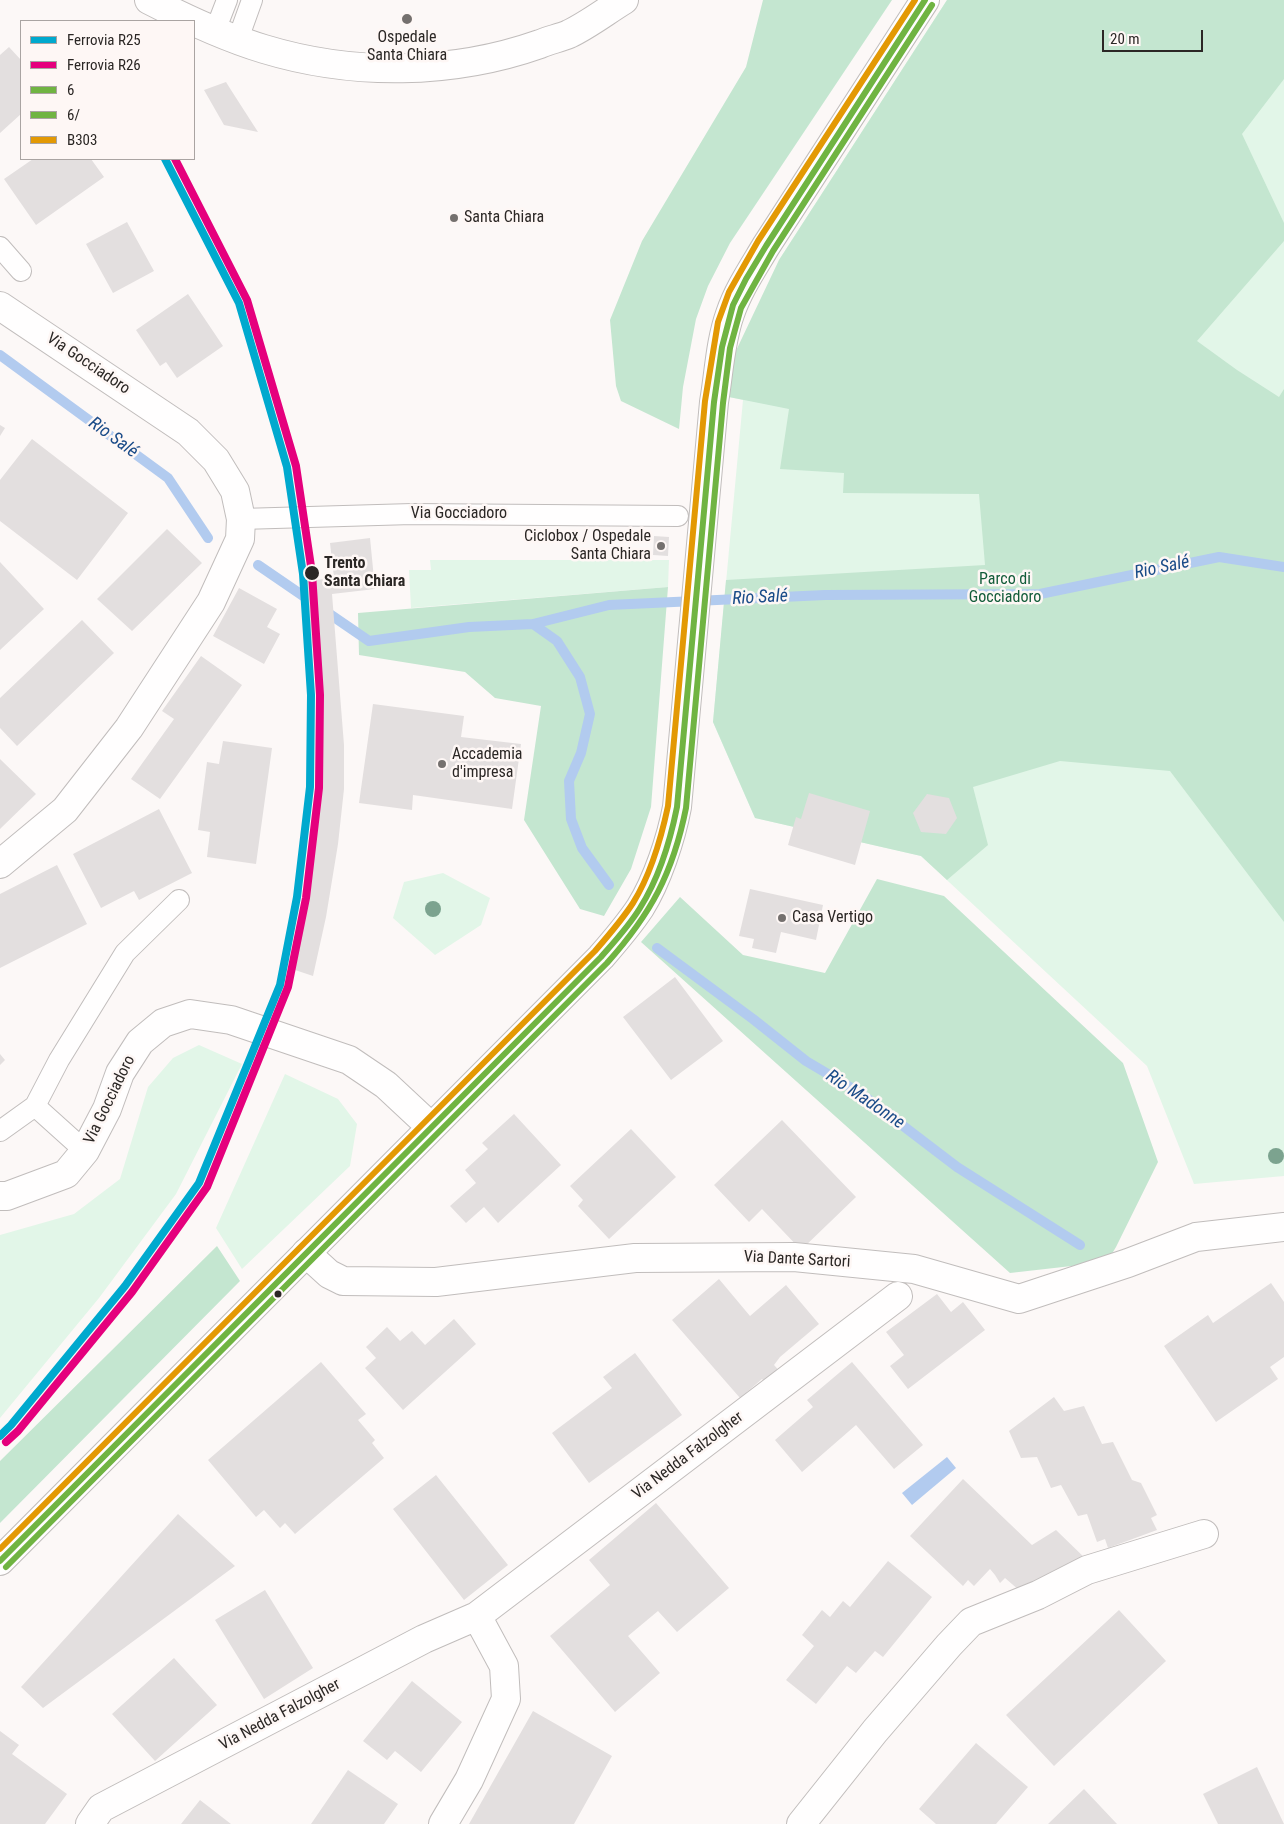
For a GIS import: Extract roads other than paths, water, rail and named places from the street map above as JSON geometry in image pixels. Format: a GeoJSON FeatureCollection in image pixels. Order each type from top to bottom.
{"type":"FeatureCollection","features":[{"type":"Feature","properties":{"kind":"street"},"geometry":{"type":"LineString","coordinates":[[149,0],[194,20]]}},
{"type":"Feature","properties":{"kind":"street"},"geometry":{"type":"LineString","coordinates":[[195,21],[234,38],[306,60],[356,68],[408,68],[460,64],[510,54],[569,34],[624,0]]}},
{"type":"Feature","properties":{"kind":"street"},"geometry":{"type":"LineString","coordinates":[[0,1562],[601,956],[641,907],[667,848],[678,807],[714,402],[729,315],[745,281],[925,0]]}},
{"type":"Feature","properties":{"kind":"street","name":"Via Gocciadoro"},"geometry":{"type":"LineString","coordinates":[[0,306],[188,432],[216,460],[235,492],[241,519],[240,539],[211,602],[129,728],[66,810],[0,864]]}},
{"type":"Feature","properties":{"kind":"street","name":"Via Gocciadoro"},"geometry":{"type":"LineString","coordinates":[[0,1196],[7,1196],[66,1174],[85,1151],[107,1109],[120,1073],[140,1042],[163,1023],[190,1014],[231,1020],[350,1060],[386,1085],[431,1126]]}},
{"type":"Feature","properties":{"kind":"street","name":"Via Dante Sartori"},"geometry":{"type":"LineString","coordinates":[[306,1253],[329,1274],[343,1281],[436,1282],[635,1258],[794,1257],[914,1269],[1019,1299],[1128,1263],[1196,1237],[1284,1227]]}},
{"type":"Feature","properties":{"kind":"street","name":"Via Nedda Falzolgher"},"geometry":{"type":"LineString","coordinates":[[90,1824],[101,1808],[424,1639],[477,1616],[898,1296]]}},
{"type":"Feature","properties":{"kind":"street"},"geometry":{"type":"LineString","coordinates":[[801,1824],[875,1731],[971,1622],[1038,1595],[1087,1570],[1204,1534]]}},
{"type":"Feature","properties":{"kind":"street"},"geometry":{"type":"LineString","coordinates":[[443,1824],[469,1780],[506,1699],[504,1666],[477,1616]]}},
{"type":"Feature","properties":{"kind":"lane"},"geometry":{"type":"LineString","coordinates":[[227,0],[234,38]]}},
{"type":"Feature","properties":{"kind":"lane"},"geometry":{"type":"LineString","coordinates":[[234,38],[252,0]]}},
{"type":"Feature","properties":{"kind":"lane"},"geometry":{"type":"LineString","coordinates":[[0,248],[21,271]]}},
{"type":"Feature","properties":{"kind":"lane","name":"Via Gocciadoro"},"geometry":{"type":"LineString","coordinates":[[241,519],[412,514],[678,516]]}},
{"type":"Feature","properties":{"kind":"lane"},"geometry":{"type":"LineString","coordinates":[[0,1131],[35,1106],[59,1060],[125,953],[179,900]]}},
{"type":"Feature","properties":{"kind":"lane"},"geometry":{"type":"LineString","coordinates":[[35,1106],[85,1151]]}},
{"type":"Feature","properties":{"kind":"water"},"geometry":{"type":"Polygon","coordinates":[[[947,1457],[956,1468],[912,1505],[902,1493],[947,1457]]]}},
{"type":"Feature","properties":{"kind":"waterway","name":"Rio Salé"},"geometry":{"type":"LineString","coordinates":[[0,355],[168,478],[208,538]]}},
{"type":"Feature","properties":{"kind":"waterway","name":"Rio Salé"},"geometry":{"type":"LineString","coordinates":[[258,565],[369,641],[469,627],[533,624],[609,605],[825,595],[1040,594],[1219,557],[1284,567]]}},
{"type":"Feature","properties":{"kind":"waterway","name":"Rio Madonne"},"geometry":{"type":"LineString","coordinates":[[533,624],[557,641],[580,677],[590,714],[581,753],[569,781],[571,819],[582,848],[609,885]]}},
{"type":"Feature","properties":{"kind":"waterway","name":"Rio Madonne"},"geometry":{"type":"LineString","coordinates":[[657,948],[806,1061],[860,1093],[957,1167],[1080,1245]]}},
{"type":"Feature","properties":{"kind":"rail line","name":"R25"},"geometry":{"type":"LineString","coordinates":[[0,1436],[125,1286],[199,1183],[280,985],[297,897],[310,787],[311,695],[303,574],[287,467],[239,303],[166,160]]}},
{"type":"Feature","properties":{"kind":"rail line","name":"R26"},"geometry":{"type":"LineString","coordinates":[[6,1442],[18,1431],[132,1292],[207,1187],[288,987],[306,898],[319,788],[320,695],[312,573],[296,466],[247,300],[176,160]]}},
{"type":"Feature","properties":{"kind":"place","name":"Ospedale Santa Chiara"},"geometry":{"type":"Point","coordinates":[407,19]}},
{"type":"Feature","properties":{"kind":"place","name":"Santa Chiara"},"geometry":{"type":"Point","coordinates":[454,218]}},
{"type":"Feature","properties":{"kind":"place","name":"Ciclobox / Ospedale Santa Chiara"},"geometry":{"type":"Point","coordinates":[661,546]}},
{"type":"Feature","properties":{"kind":"place","name":"Trento Santa Chiara"},"geometry":{"type":"Point","coordinates":[312,573]}},
{"type":"Feature","properties":{"kind":"place","name":"Accademia d'impresa"},"geometry":{"type":"Point","coordinates":[442,764]}},
{"type":"Feature","properties":{"kind":"place","name":"Casa Vertigo"},"geometry":{"type":"Point","coordinates":[782,918]}},
{"type":"Feature","properties":{"kind":"park label","name":"Parco di Gocciadoro"},"geometry":{"type":"Point","coordinates":[1005,589]}}]}
